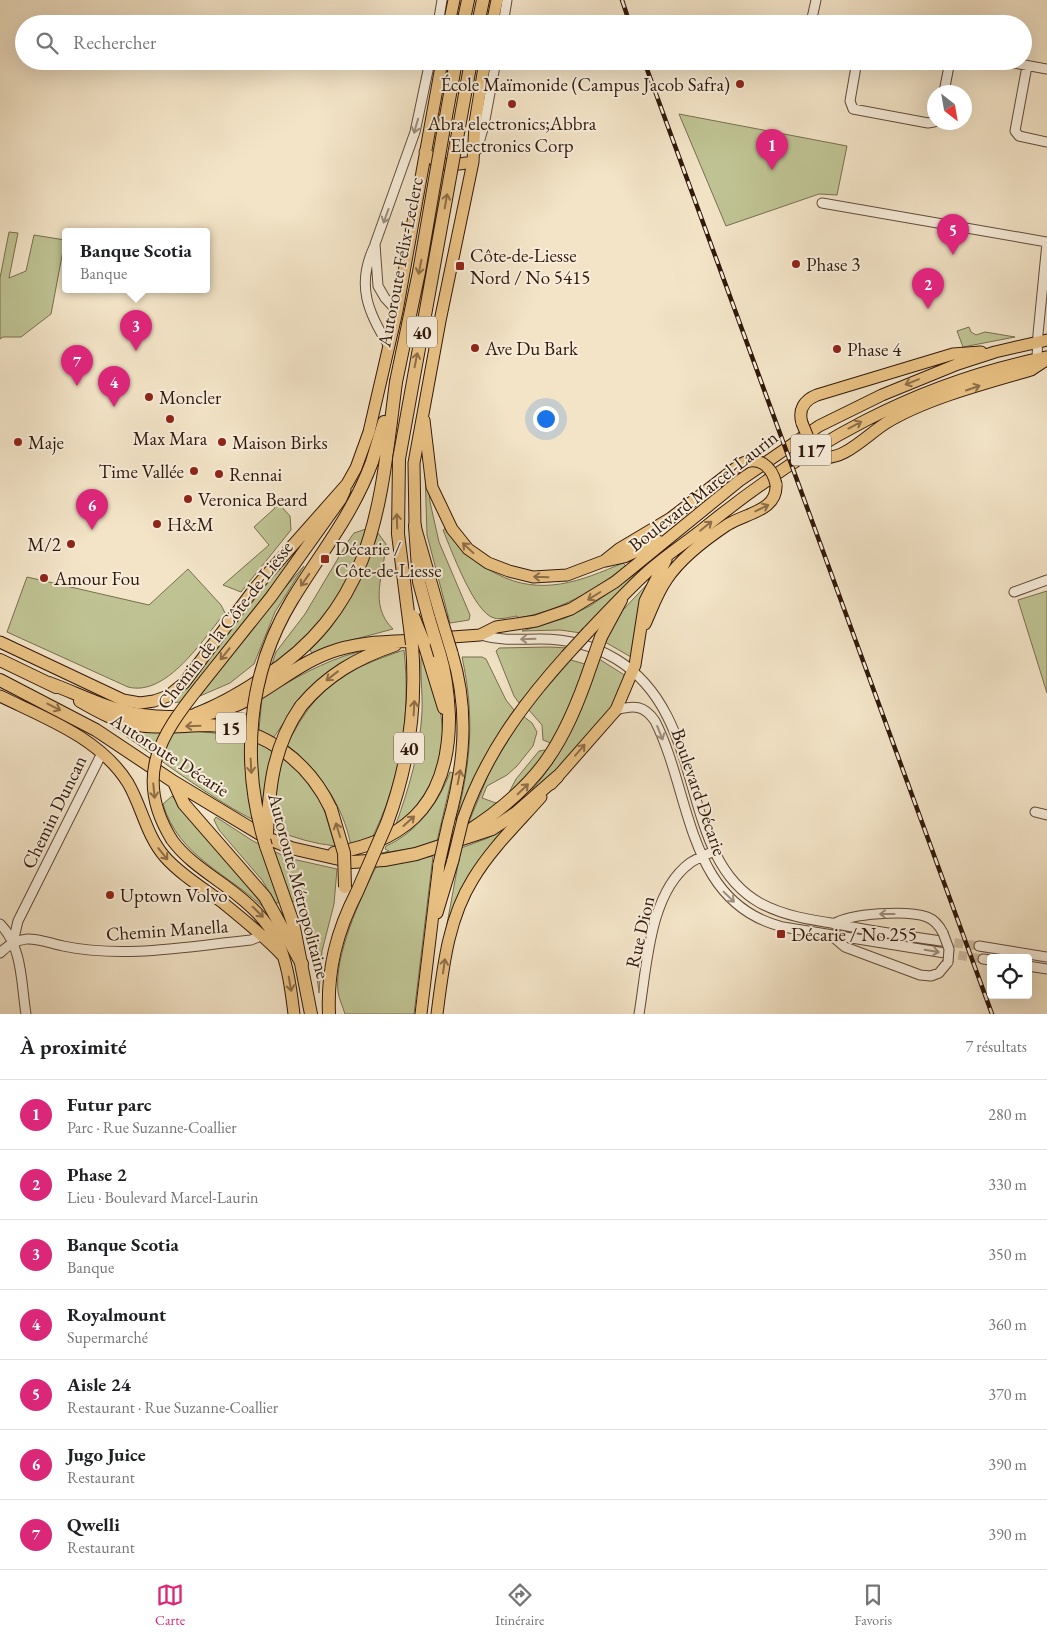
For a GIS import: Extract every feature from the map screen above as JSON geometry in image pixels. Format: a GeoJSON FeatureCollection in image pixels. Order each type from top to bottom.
{"type":"FeatureCollection","features":[{"type":"Feature","properties":{"kind":"highway"},"geometry":{"type":"LineString","coordinates":[[465,15],[468,0]]}},
{"type":"Feature","properties":{"kind":"highway"},"geometry":{"type":"LineString","coordinates":[[480,15],[483,0]]}},
{"type":"Feature","properties":{"kind":"highway","name":"Autoroute Félix-Leclerc"},"geometry":{"type":"LineString","coordinates":[[396,382],[422,258],[454,70]]}},
{"type":"Feature","properties":{"kind":"highway","name":"Autoroute Félix-Leclerc"},"geometry":{"type":"LineString","coordinates":[[408,604],[398,534],[399,459],[469,70]]}},
{"type":"Feature","properties":{"kind":"highway"},"geometry":{"type":"LineString","coordinates":[[196,714],[256,683],[307,646],[342,603],[367,548],[378,504],[396,382]]}},
{"type":"Feature","properties":{"kind":"highway","name":"Autoroute Métropolitaine"},"geometry":{"type":"LineString","coordinates":[[311,1014],[291,914],[266,846],[256,804],[251,770],[252,721],[260,677],[272,639],[288,608],[336,536],[355,502],[372,462],[396,382]]}},
{"type":"Feature","properties":{"kind":"highway"},"geometry":{"type":"LineString","coordinates":[[322,855],[360,848],[377,842],[404,826],[419,812],[435,789],[443,772],[448,746],[449,722],[446,654],[435,618],[419,582],[415,526]]}},
{"type":"Feature","properties":{"kind":"highway"},"geometry":{"type":"LineString","coordinates":[[446,846],[496,813],[540,772],[558,746],[570,723],[601,637],[621,600]]}},
{"type":"Feature","properties":{"kind":"highway"},"geometry":{"type":"LineString","coordinates":[[408,604],[432,668],[449,722]]}},
{"type":"Feature","properties":{"kind":"highway","name":"Autoroute Métropolitaine"},"geometry":{"type":"LineString","coordinates":[[329,1014],[331,971],[342,922],[385,830],[408,756],[414,690],[408,604]]}},
{"type":"Feature","properties":{"kind":"highway"},"geometry":{"type":"LineString","coordinates":[[266,846],[269,789],[275,759],[286,731],[301,706],[320,686],[343,668],[363,657],[406,641]]}},
{"type":"Feature","properties":{"kind":"highway"},"geometry":{"type":"LineString","coordinates":[[49,683],[134,714],[167,716],[196,714],[220,711],[239,704],[298,668],[328,653],[364,643],[406,641]]}},
{"type":"Feature","properties":{"kind":"highway","name":"Autoroute Décarie"},"geometry":{"type":"LineString","coordinates":[[0,660],[49,683],[99,712],[130,724],[158,727],[216,726],[243,731],[277,746],[299,764],[317,785],[330,809],[340,835],[345,860],[342,922]]}},
{"type":"Feature","properties":{"kind":"highway","name":"Autoroute Décarie"},"geometry":{"type":"LineString","coordinates":[[0,680],[90,726],[174,782],[264,837],[290,848],[352,862],[366,862],[406,857],[446,846]]}},
{"type":"Feature","properties":{"kind":"highway"},"geometry":{"type":"LineString","coordinates":[[446,846],[498,826],[521,809],[556,777]]}},
{"type":"Feature","properties":{"kind":"highway"},"geometry":{"type":"LineString","coordinates":[[174,782],[184,804],[254,883],[275,913],[302,964]]}},
{"type":"Feature","properties":{"kind":"main road"},"geometry":{"type":"LineString","coordinates":[[451,15],[454,0]]}},
{"type":"Feature","properties":{"kind":"main road"},"geometry":{"type":"LineString","coordinates":[[0,642],[123,700],[150,702],[168,696],[184,683],[255,588],[347,484],[364,447],[397,311],[440,70]]}},
{"type":"Feature","properties":{"kind":"main road"},"geometry":{"type":"LineString","coordinates":[[415,526],[414,463],[440,321],[473,162],[475,123],[484,70]]}},
{"type":"Feature","properties":{"kind":"main road"},"geometry":{"type":"LineString","coordinates":[[425,152],[434,161],[443,165],[473,162]]}},
{"type":"Feature","properties":{"kind":"main road"},"geometry":{"type":"LineString","coordinates":[[397,311],[429,324],[440,321]]}},
{"type":"Feature","properties":{"kind":"main road","name":"Boulevard Marcel-Laurin"},"geometry":{"type":"LineString","coordinates":[[406,641],[480,635],[496,627],[549,617],[581,604],[616,582],[671,534],[765,462],[820,426],[894,389],[995,352],[1042,341]]}},
{"type":"Feature","properties":{"kind":"main road"},"geometry":{"type":"LineString","coordinates":[[995,352],[953,354],[817,395],[808,400],[802,408],[802,424],[811,445],[820,456],[828,459],[839,456],[882,425],[904,413],[1030,370],[1044,359]]}},
{"type":"Feature","properties":{"kind":"main road","name":"Boulevard Marcel-Laurin"},"geometry":{"type":"LineString","coordinates":[[432,929],[448,884],[463,819],[480,776],[508,726],[533,693],[566,656],[644,575],[768,478],[851,426],[904,401],[955,381],[1007,366],[1044,359]]}},
{"type":"Feature","properties":{"kind":"main road"},"geometry":{"type":"LineString","coordinates":[[423,414],[434,492],[452,529],[473,553],[501,569],[533,577],[567,575],[604,561],[624,557],[671,534]]}},
{"type":"Feature","properties":{"kind":"main road"},"geometry":{"type":"LineString","coordinates":[[604,561],[619,549],[670,518],[741,464],[753,460],[764,464],[772,472],[776,484],[776,494],[769,504],[727,526],[675,568],[660,590],[642,630]]}},
{"type":"Feature","properties":{"kind":"main road","name":"Chemin de la Côte-de-Liesse"},"geometry":{"type":"LineString","coordinates":[[294,1014],[290,981],[276,936],[260,914],[191,860],[172,840],[156,806],[153,777],[156,758],[169,725],[300,558],[341,499],[347,484]]}},
{"type":"Feature","properties":{"kind":"main road"},"geometry":{"type":"LineString","coordinates":[[437,1014],[449,939],[465,892],[482,865],[556,777],[616,710],[633,671],[642,630],[643,609],[648,594],[668,556]]}},
{"type":"Feature","properties":{"kind":"main road"},"geometry":{"type":"LineString","coordinates":[[421,1014],[439,864],[460,774],[464,744],[462,696],[446,654]]}},
{"type":"Feature","properties":{"kind":"main road"},"geometry":{"type":"LineString","coordinates":[[0,696],[74,734],[102,753],[118,769],[128,784],[148,830],[166,858],[182,873],[263,935],[282,954]]}},
{"type":"Feature","properties":{"kind":"street"},"geometry":{"type":"LineString","coordinates":[[440,15],[442,0]]}},
{"type":"Feature","properties":{"kind":"street"},"geometry":{"type":"LineString","coordinates":[[505,15],[508,0]]}},
{"type":"Feature","properties":{"kind":"street"},"geometry":{"type":"LineString","coordinates":[[813,15],[816,0]]}},
{"type":"Feature","properties":{"kind":"street"},"geometry":{"type":"LineString","coordinates":[[1032,67],[1047,69]]}},
{"type":"Feature","properties":{"kind":"street"},"geometry":{"type":"LineString","coordinates":[[389,346],[377,326],[366,298],[365,270],[415,132],[428,70]]}},
{"type":"Feature","properties":{"kind":"street"},"geometry":{"type":"LineString","coordinates":[[473,162],[484,125],[494,70]]}},
{"type":"Feature","properties":{"kind":"street"},"geometry":{"type":"LineString","coordinates":[[855,70],[850,101],[853,109],[927,123]]}},
{"type":"Feature","properties":{"kind":"street"},"geometry":{"type":"LineString","coordinates":[[945,85],[948,70]]}},
{"type":"Feature","properties":{"kind":"street"},"geometry":{"type":"LineString","coordinates":[[1026,70],[1015,131],[1022,137],[1047,142]]}},
{"type":"Feature","properties":{"kind":"street"},"geometry":{"type":"LineString","coordinates":[[822,203],[1047,242],[1042,341],[1044,359]]}},
{"type":"Feature","properties":{"kind":"street"},"geometry":{"type":"LineString","coordinates":[[375,244],[378,286],[385,298],[397,311]]}},
{"type":"Feature","properties":{"kind":"street"},"geometry":{"type":"LineString","coordinates":[[1014,592],[1047,580]]}},
{"type":"Feature","properties":{"kind":"street","name":"Boulevard Décarie"},"geometry":{"type":"LineString","coordinates":[[480,635],[497,640],[551,639],[576,642],[606,654],[633,671],[654,693],[668,715],[714,851],[722,866],[737,885],[758,902],[792,915],[834,924],[941,941]]}},
{"type":"Feature","properties":{"kind":"street","name":"Boulevard Décarie"},"geometry":{"type":"LineString","coordinates":[[616,710],[638,707],[647,712],[655,721],[702,857],[720,887],[748,912],[776,925],[946,958]]}},
{"type":"Feature","properties":{"kind":"street","name":"Chemin Duncan"},"geometry":{"type":"LineString","coordinates":[[13,942],[18,921],[102,753]]}},
{"type":"Feature","properties":{"kind":"street"},"geometry":{"type":"LineString","coordinates":[[1035,812],[1047,815]]}},
{"type":"Feature","properties":{"kind":"street","name":"Rue Dion"},"geometry":{"type":"LineString","coordinates":[[639,1014],[654,927],[661,901],[681,872],[692,862],[714,851]]}},
{"type":"Feature","properties":{"kind":"street"},"geometry":{"type":"LineString","coordinates":[[832,936],[845,947],[922,975],[939,973],[946,958],[950,955],[947,942],[940,927],[932,919],[921,915],[875,915],[842,918],[834,924]]}},
{"type":"Feature","properties":{"kind":"street"},"geometry":{"type":"LineString","coordinates":[[0,924],[13,942],[17,955],[26,1014]]}},
{"type":"Feature","properties":{"kind":"street","name":"Chemin Manella"},"geometry":{"type":"LineString","coordinates":[[13,942],[28,938],[79,949],[129,951],[251,940],[263,935]]}},
{"type":"Feature","properties":{"kind":"street"},"geometry":{"type":"LineString","coordinates":[[0,953],[13,942]]}},
{"type":"Feature","properties":{"kind":"street"},"geometry":{"type":"LineString","coordinates":[[979,946],[1047,957]]}},
{"type":"Feature","properties":{"kind":"street"},"geometry":{"type":"LineString","coordinates":[[1032,967],[1047,969]]}},
{"type":"Feature","properties":{"kind":"green space"},"geometry":{"type":"Polygon","coordinates":[[[679,114],[847,146],[837,195],[819,194],[726,226],[679,114]]]}},
{"type":"Feature","properties":{"kind":"green space"},"geometry":{"type":"Polygon","coordinates":[[[9,232],[18,233],[9,278],[26,271],[34,235],[62,240],[62,256],[51,314],[21,337],[3,337],[0,339],[0,278],[9,232]]]}},
{"type":"Feature","properties":{"kind":"green space"},"geometry":{"type":"Polygon","coordinates":[[[969,327],[971,332],[976,335],[985,332],[1015,337],[963,347],[957,331],[969,327]]]}},
{"type":"Feature","properties":{"kind":"green space"},"geometry":{"type":"Polygon","coordinates":[[[425,470],[427,470],[430,502],[439,542],[470,615],[469,620],[450,623],[427,535],[425,470]]]}},
{"type":"Feature","properties":{"kind":"green space"},"geometry":{"type":"Polygon","coordinates":[[[271,495],[290,516],[291,530],[241,592],[223,585],[269,545],[254,527],[275,508],[267,499],[271,495]]]}},
{"type":"Feature","properties":{"kind":"green space"},"geometry":{"type":"Polygon","coordinates":[[[446,528],[479,564],[513,581],[529,585],[561,584],[592,576],[623,563],[626,566],[588,592],[562,605],[533,615],[496,619],[486,614],[471,593],[443,530],[446,528]]]}},
{"type":"Feature","properties":{"kind":"green space"},"geometry":{"type":"Polygon","coordinates":[[[366,529],[348,581],[308,638],[270,670],[276,652],[305,614],[349,540],[354,533],[366,529]]]}},
{"type":"Feature","properties":{"kind":"green space"},"geometry":{"type":"Polygon","coordinates":[[[378,533],[386,544],[379,599],[385,620],[393,629],[352,640],[313,655],[310,650],[343,610],[359,581],[378,533]]]}},
{"type":"Feature","properties":{"kind":"green space"},"geometry":{"type":"Polygon","coordinates":[[[298,546],[300,548],[285,569],[180,702],[172,703],[171,700],[190,685],[255,596],[298,546]]]}},
{"type":"Feature","properties":{"kind":"green space"},"geometry":{"type":"Polygon","coordinates":[[[304,566],[275,612],[254,664],[230,683],[200,696],[281,592],[304,566]]]}},
{"type":"Feature","properties":{"kind":"green space"},"geometry":{"type":"Polygon","coordinates":[[[188,569],[221,605],[225,613],[183,664],[157,683],[142,688],[128,687],[7,632],[27,577],[149,605],[188,569]]]}},
{"type":"Feature","properties":{"kind":"green space"},"geometry":{"type":"Polygon","coordinates":[[[637,573],[639,576],[581,633],[560,630],[522,631],[565,618],[590,606],[637,573]]]}},
{"type":"Feature","properties":{"kind":"green space"},"geometry":{"type":"Polygon","coordinates":[[[653,578],[631,657],[605,642],[622,611],[653,578]]]}},
{"type":"Feature","properties":{"kind":"green space"},"geometry":{"type":"Polygon","coordinates":[[[1047,591],[1047,693],[1018,600],[1047,591]]]}},
{"type":"Feature","properties":{"kind":"green space"},"geometry":{"type":"Polygon","coordinates":[[[499,648],[567,648],[519,703],[514,696],[496,651],[499,648]]]}},
{"type":"Feature","properties":{"kind":"green space"},"geometry":{"type":"Polygon","coordinates":[[[404,650],[406,674],[405,723],[390,795],[371,840],[351,846],[342,816],[328,790],[299,755],[287,745],[309,708],[334,683],[364,665],[404,650]]]}},
{"type":"Feature","properties":{"kind":"green space"},"geometry":{"type":"Polygon","coordinates":[[[422,650],[441,715],[441,753],[432,780],[425,793],[417,805],[396,824],[409,783],[419,741],[422,712],[422,650]]]}},
{"type":"Feature","properties":{"kind":"green space"},"geometry":{"type":"Polygon","coordinates":[[[358,652],[359,655],[299,700],[274,737],[259,730],[262,697],[321,665],[358,652]]]}},
{"type":"Feature","properties":{"kind":"green space"},"geometry":{"type":"Polygon","coordinates":[[[462,657],[482,657],[486,659],[506,700],[514,710],[493,743],[460,819],[456,821],[468,759],[470,720],[469,700],[462,657]]]}},
{"type":"Feature","properties":{"kind":"green space"},"geometry":{"type":"Polygon","coordinates":[[[599,659],[626,676],[617,701],[566,762],[521,801],[549,769],[569,735],[599,659]]]}},
{"type":"Feature","properties":{"kind":"green space"},"geometry":{"type":"Polygon","coordinates":[[[571,660],[588,665],[553,744],[543,740],[542,725],[528,709],[571,660]]]}},
{"type":"Feature","properties":{"kind":"green space"},"geometry":{"type":"Polygon","coordinates":[[[523,716],[532,723],[537,732],[533,746],[507,775],[487,786],[482,798],[496,803],[504,802],[516,779],[539,751],[545,750],[549,755],[531,777],[501,805],[466,829],[494,761],[523,716]]]}},
{"type":"Feature","properties":{"kind":"green space"},"geometry":{"type":"Polygon","coordinates":[[[113,723],[244,736],[267,746],[301,771],[323,806],[335,846],[304,840],[275,830],[246,816],[191,782],[112,727],[113,723]]]}},
{"type":"Feature","properties":{"kind":"green space"},"geometry":{"type":"Polygon","coordinates":[[[450,772],[453,773],[437,841],[415,848],[382,853],[389,851],[385,849],[386,846],[407,833],[425,816],[440,795],[450,772]]]}},
{"type":"Feature","properties":{"kind":"green space"},"geometry":{"type":"Polygon","coordinates":[[[172,796],[215,844],[267,911],[253,898],[207,864],[181,838],[171,823],[163,804],[172,796]]]}},
{"type":"Feature","properties":{"kind":"green space"},"geometry":{"type":"Polygon","coordinates":[[[216,817],[253,841],[288,858],[337,869],[334,904],[322,951],[319,993],[315,961],[299,901],[276,903],[262,880],[219,830],[214,820],[216,817]]]}},
{"type":"Feature","properties":{"kind":"green space"},"geometry":{"type":"Polygon","coordinates":[[[519,819],[472,875],[435,989],[461,848],[488,838],[519,819]]]}},
{"type":"Feature","properties":{"kind":"green space"},"geometry":{"type":"Polygon","coordinates":[[[433,856],[414,1014],[345,1014],[338,992],[340,962],[356,911],[376,867],[433,856]]]}},
{"type":"Feature","properties":{"kind":"tunnel"},"geometry":{"type":"LineString","coordinates":[[941,941],[979,946]]}},
{"type":"Feature","properties":{"kind":"tunnel"},"geometry":{"type":"LineString","coordinates":[[945,953],[983,959]]}},
{"type":"Feature","properties":{"kind":"railway"},"geometry":{"type":"LineString","coordinates":[[622,0],[627,15]]}},
{"type":"Feature","properties":{"kind":"railway"},"geometry":{"type":"LineString","coordinates":[[647,70],[992,1014]]}},
{"type":"Feature","properties":{"kind":"place","name":"École Maïmonide (Campus Jacob Safra)"},"geometry":{"type":"Point","coordinates":[740,84]}},
{"type":"Feature","properties":{"kind":"place","name":"Abra electronics;Abbra Electronics Corp"},"geometry":{"type":"Point","coordinates":[512,104]}},
{"type":"Feature","properties":{"kind":"place","name":"Futur parc"},"geometry":{"type":"Point","coordinates":[772,170]}},
{"type":"Feature","properties":{"kind":"place","name":"Aisle 24"},"geometry":{"type":"Point","coordinates":[953,255]}},
{"type":"Feature","properties":{"kind":"place","name":"Phase 3"},"geometry":{"type":"Point","coordinates":[796,264]}},
{"type":"Feature","properties":{"kind":"place","name":"Côte-de-Liesse Nord / No 5415"},"geometry":{"type":"Point","coordinates":[460,266]}},
{"type":"Feature","properties":{"kind":"place","name":"Phase 2"},"geometry":{"type":"Point","coordinates":[928,309]}},
{"type":"Feature","properties":{"kind":"place","name":"Ave Du Bark"},"geometry":{"type":"Point","coordinates":[475,348]}},
{"type":"Feature","properties":{"kind":"place","name":"Phase 4"},"geometry":{"type":"Point","coordinates":[837,349]}},
{"type":"Feature","properties":{"kind":"place","name":"Banque Scotia"},"geometry":{"type":"Point","coordinates":[136,351]}},
{"type":"Feature","properties":{"kind":"place","name":"Qwelli"},"geometry":{"type":"Point","coordinates":[77,386]}},
{"type":"Feature","properties":{"kind":"place","name":"Moncler"},"geometry":{"type":"Point","coordinates":[149,397]}},
{"type":"Feature","properties":{"kind":"place","name":"Royalmount"},"geometry":{"type":"Point","coordinates":[114,407]}},
{"type":"Feature","properties":{"kind":"place","name":"Max Mara"},"geometry":{"type":"Point","coordinates":[170,419]}},
{"type":"Feature","properties":{"kind":"place","name":"Maje"},"geometry":{"type":"Point","coordinates":[18,442]}},
{"type":"Feature","properties":{"kind":"place","name":"Maison Birks"},"geometry":{"type":"Point","coordinates":[222,442]}},
{"type":"Feature","properties":{"kind":"place","name":"Time Vallée"},"geometry":{"type":"Point","coordinates":[194,471]}},
{"type":"Feature","properties":{"kind":"place","name":"Rennai"},"geometry":{"type":"Point","coordinates":[219,474]}},
{"type":"Feature","properties":{"kind":"place","name":"Veronica Beard"},"geometry":{"type":"Point","coordinates":[188,499]}},
{"type":"Feature","properties":{"kind":"place","name":"H&M"},"geometry":{"type":"Point","coordinates":[157,524]}},
{"type":"Feature","properties":{"kind":"place","name":"Jugo Juice"},"geometry":{"type":"Point","coordinates":[92,530]}},
{"type":"Feature","properties":{"kind":"place","name":"M/2"},"geometry":{"type":"Point","coordinates":[71,544]}},
{"type":"Feature","properties":{"kind":"place","name":"Décarie / Côte-de-Liesse"},"geometry":{"type":"Point","coordinates":[325,559]}},
{"type":"Feature","properties":{"kind":"place","name":"Amour Fou"},"geometry":{"type":"Point","coordinates":[44,578]}},
{"type":"Feature","properties":{"kind":"place","name":"Uptown Volvo"},"geometry":{"type":"Point","coordinates":[110,895]}},
{"type":"Feature","properties":{"kind":"place","name":"Décarie / No 255"},"geometry":{"type":"Point","coordinates":[781,934]}}]}
